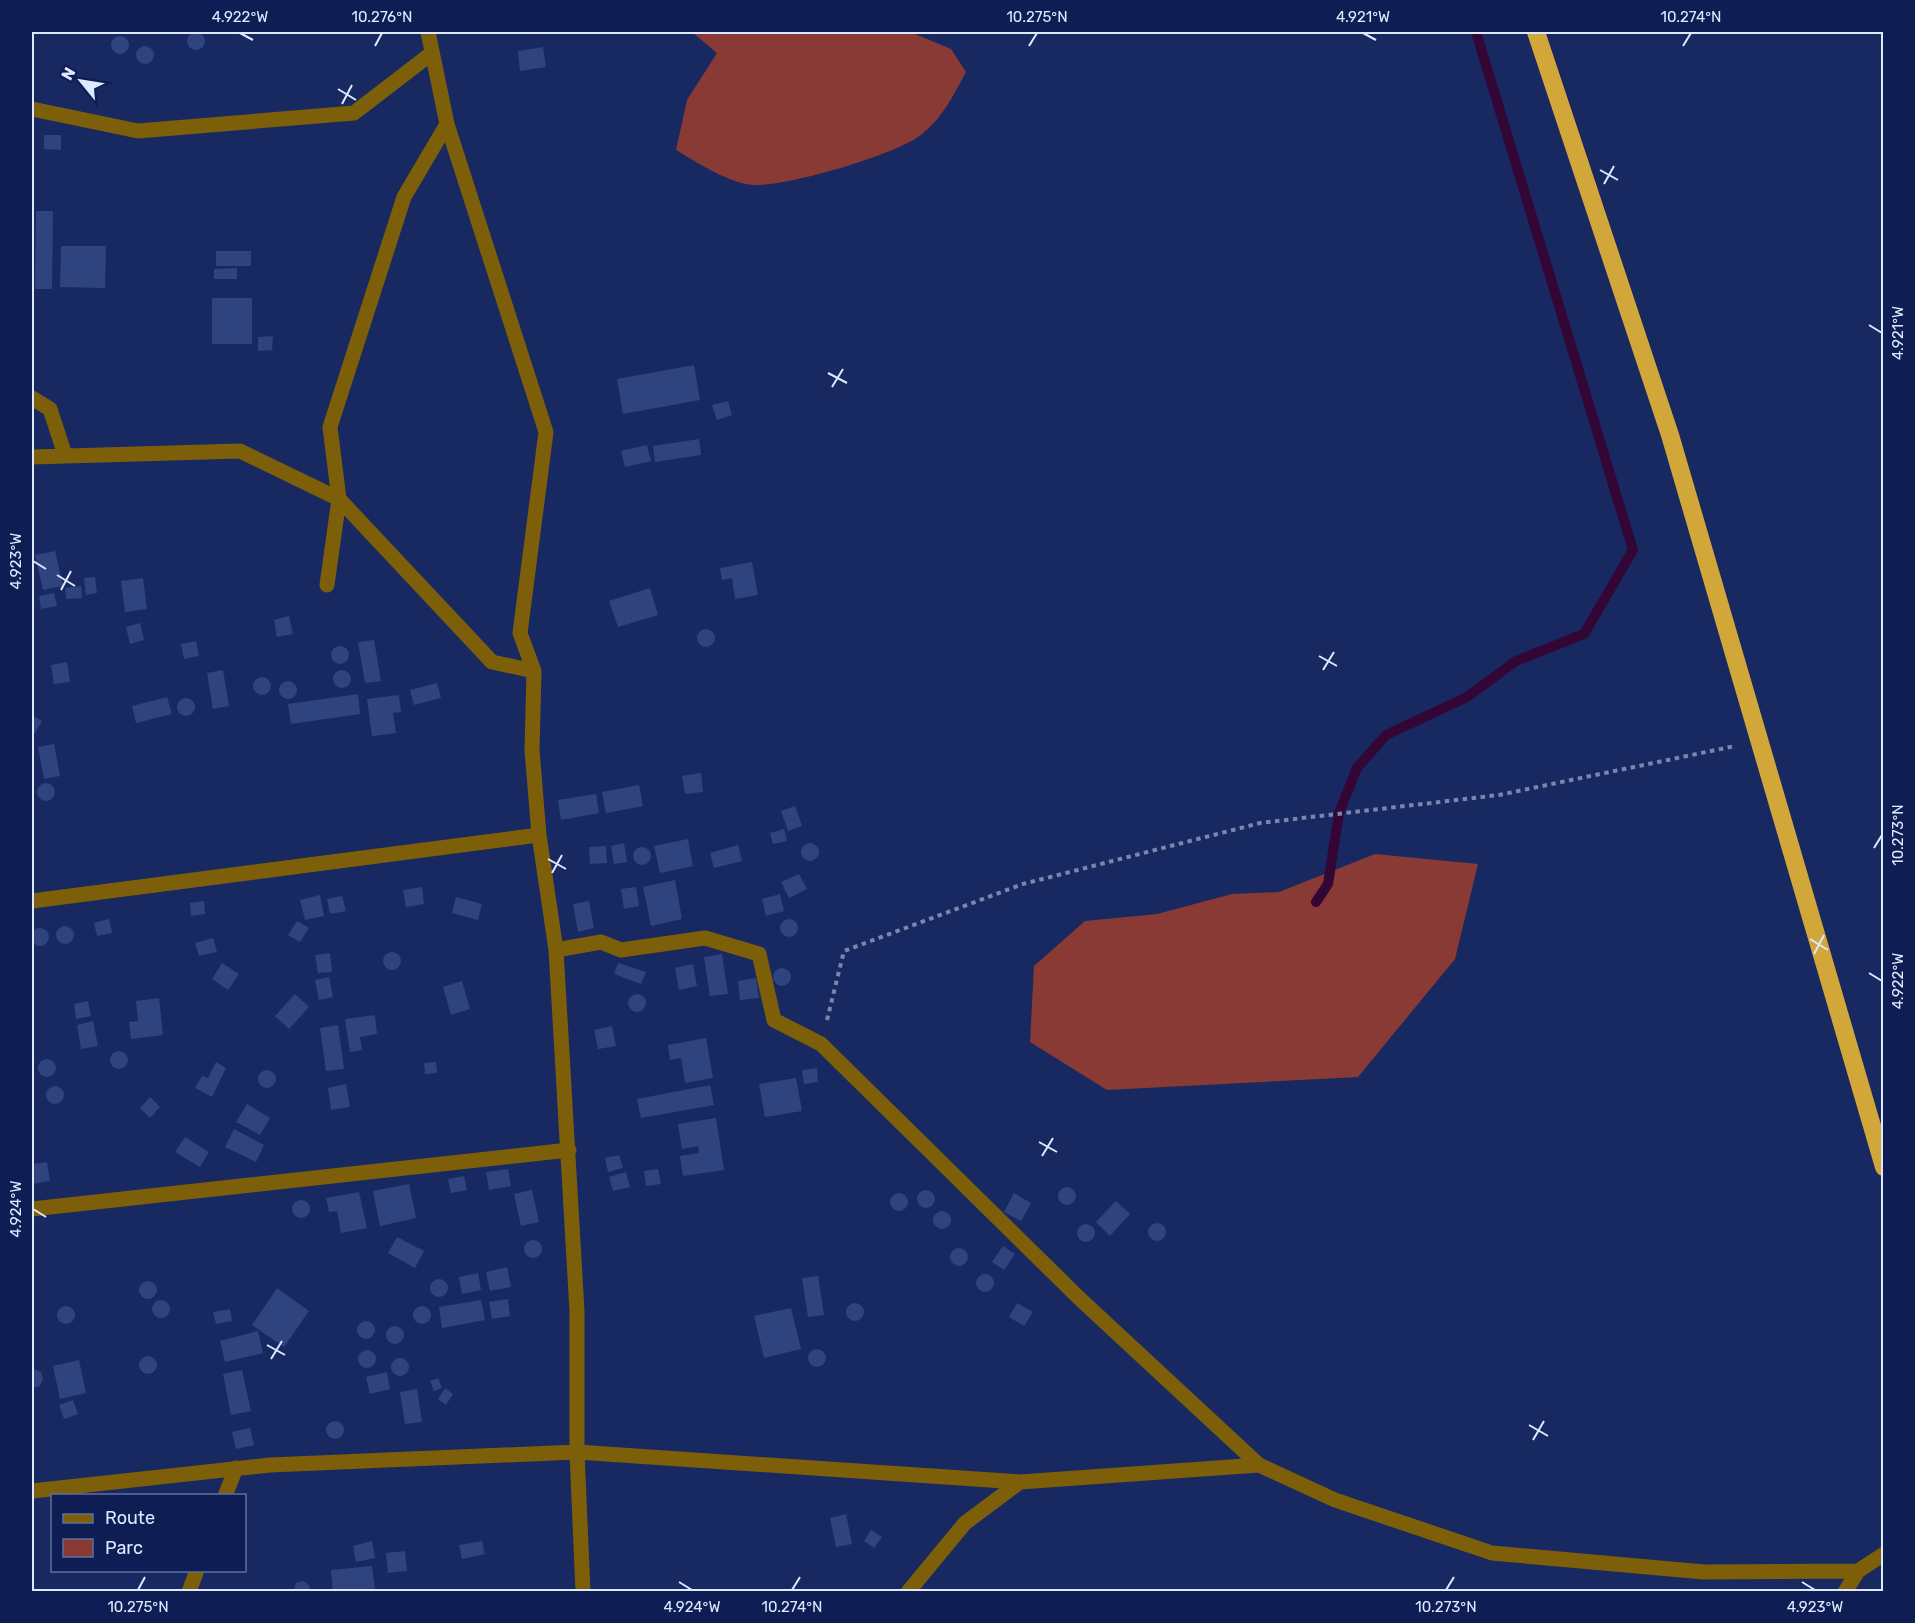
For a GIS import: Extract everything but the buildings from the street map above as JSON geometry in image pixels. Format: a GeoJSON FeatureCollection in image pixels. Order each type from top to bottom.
{"type":"FeatureCollection","features":[{"type":"Feature","properties":{"kind":"highway"},"geometry":{"type":"LineString","coordinates":[[1536,32],[1670,435],[1758,743],[1884,1167]]}},
{"type":"Feature","properties":{"kind":"street"},"geometry":{"type":"LineString","coordinates":[[428,32],[447,124],[546,432],[520,633],[534,671],[532,750],[539,835],[556,950],[578,1311],[577,1452],[583,1592]]}},
{"type":"Feature","properties":{"kind":"street"},"geometry":{"type":"LineString","coordinates":[[32,109],[138,131],[354,113],[432,53]]}},
{"type":"Feature","properties":{"kind":"street"},"geometry":{"type":"LineString","coordinates":[[327,585],[339,499],[330,427],[404,198],[447,124]]}},
{"type":"Feature","properties":{"kind":"street"},"geometry":{"type":"LineString","coordinates":[[32,398],[50,409],[65,455]]}},
{"type":"Feature","properties":{"kind":"street"},"geometry":{"type":"LineString","coordinates":[[32,457],[240,451],[339,499],[492,662],[534,671]]}},
{"type":"Feature","properties":{"kind":"street"},"geometry":{"type":"LineString","coordinates":[[32,901],[539,835]]}},
{"type":"Feature","properties":{"kind":"street"},"geometry":{"type":"LineString","coordinates":[[556,950],[601,942],[621,950],[705,938],[759,954],[774,1020],[821,1044],[1079,1298],[1259,1465],[1335,1500],[1492,1552],[1704,1572],[1858,1571]]}},
{"type":"Feature","properties":{"kind":"street"},"geometry":{"type":"LineString","coordinates":[[32,1209],[569,1150]]}},
{"type":"Feature","properties":{"kind":"street"},"geometry":{"type":"LineString","coordinates":[[32,1491],[236,1468],[577,1452],[1020,1482],[1259,1465]]}},
{"type":"Feature","properties":{"kind":"street"},"geometry":{"type":"LineString","coordinates":[[226,1494],[236,1468]]}},
{"type":"Feature","properties":{"kind":"street"},"geometry":{"type":"LineString","coordinates":[[908,1592],[965,1523],[1020,1482]]}},
{"type":"Feature","properties":{"kind":"street"},"geometry":{"type":"LineString","coordinates":[[1845,1592],[1858,1571],[1884,1554]]}},
{"type":"Feature","properties":{"kind":"street"},"geometry":{"type":"LineString","coordinates":[[189,1592],[196,1572]]}},
{"type":"Feature","properties":{"kind":"path"},"geometry":{"type":"LineString","coordinates":[[821,1044],[844,951],[1023,884],[1260,823],[1499,795],[1731,746],[1758,743]]}},
{"type":"Feature","properties":{"kind":"green space"},"geometry":{"type":"Polygon","coordinates":[[[692,32],[910,32],[951,49],[966,72],[946,108],[926,131],[904,145],[863,161],[791,181],[746,184],[714,172],[676,150],[687,100],[717,53],[692,32]]]}},
{"type":"Feature","properties":{"kind":"green space"},"geometry":{"type":"Polygon","coordinates":[[[1375,854],[1478,864],[1455,959],[1358,1077],[1107,1090],[1030,1042],[1034,966],[1085,921],[1157,914],[1232,894],[1279,892],[1375,854]]]}},
{"type":"Feature","properties":{"kind":"waterway"},"geometry":{"type":"LineString","coordinates":[[1316,902],[1328,884],[1339,813],[1357,768],[1386,735],[1467,697],[1516,661],[1584,634],[1633,550],[1476,32]]}}]}
